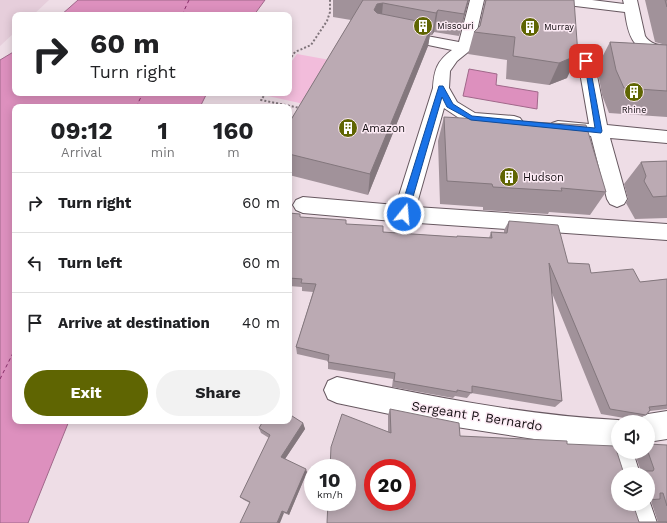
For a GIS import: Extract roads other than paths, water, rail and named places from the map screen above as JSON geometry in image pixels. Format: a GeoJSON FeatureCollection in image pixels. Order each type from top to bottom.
{"type":"FeatureCollection","features":[{"type":"Feature","properties":{"kind":"street"},"geometry":{"type":"LineString","coordinates":[[404,214],[441,88],[442,71],[451,58],[465,48],[477,0]]}},
{"type":"Feature","properties":{"kind":"street"},"geometry":{"type":"LineString","coordinates":[[560,0],[631,5],[638,38],[642,44],[652,49],[667,51]]}},
{"type":"Feature","properties":{"kind":"street"},"geometry":{"type":"LineString","coordinates":[[388,33],[465,48]]}},
{"type":"Feature","properties":{"kind":"street"},"geometry":{"type":"LineString","coordinates":[[586,61],[599,131],[617,199]]}},
{"type":"Feature","properties":{"kind":"street"},"geometry":{"type":"LineString","coordinates":[[441,88],[450,106],[471,118],[667,137]]}},
{"type":"Feature","properties":{"kind":"street"},"geometry":{"type":"LineString","coordinates":[[303,205],[404,214],[667,232]]}},
{"type":"Feature","properties":{"kind":"street","name":"Sergeant P. Bernardo"},"geometry":{"type":"LineString","coordinates":[[337,390],[437,411],[579,432],[611,441]]}},
{"type":"Feature","properties":{"kind":"street"},"geometry":{"type":"LineString","coordinates":[[655,427],[667,424]]}},
{"type":"Feature","properties":{"kind":"street"},"geometry":{"type":"LineString","coordinates":[[638,511],[642,523]]}},
{"type":"Feature","properties":{"kind":"place","name":"Missouri"},"geometry":{"type":"Point","coordinates":[423,26]}},
{"type":"Feature","properties":{"kind":"place","name":"Murray"},"geometry":{"type":"Point","coordinates":[530,27]}},
{"type":"Feature","properties":{"kind":"place","name":"Rhine"},"geometry":{"type":"Point","coordinates":[634,92]}},
{"type":"Feature","properties":{"kind":"place","name":"Amazon"},"geometry":{"type":"Point","coordinates":[348,128]}},
{"type":"Feature","properties":{"kind":"place","name":"Hudson"},"geometry":{"type":"Point","coordinates":[509,177]}}]}
